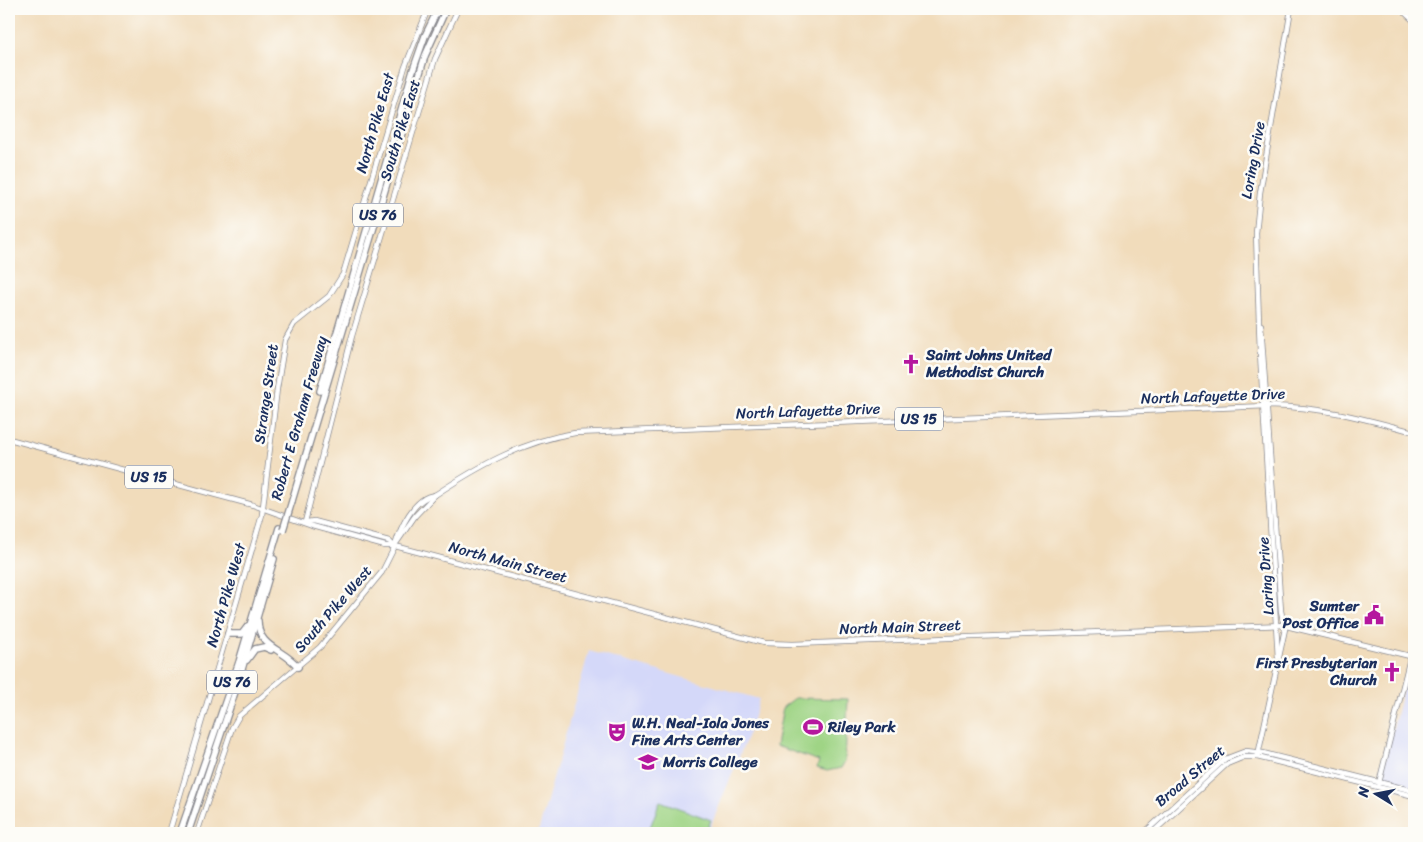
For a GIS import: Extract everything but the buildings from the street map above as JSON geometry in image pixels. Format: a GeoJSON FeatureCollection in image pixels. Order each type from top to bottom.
{"type":"FeatureCollection","features":[{"type":"Feature","properties":{"kind":"highway","name":"Robert E Graham Freeway"},"geometry":{"type":"LineString","coordinates":[[188,833],[307,444],[412,73],[425,36],[438,9]]}},
{"type":"Feature","properties":{"kind":"highway","name":"Robert E Graham Freeway"},"geometry":{"type":"LineString","coordinates":[[313,422],[425,56],[446,9]]}},
{"type":"Feature","properties":{"kind":"highway"},"geometry":{"type":"LineString","coordinates":[[228,634],[235,636],[244,633],[256,612]]}},
{"type":"Feature","properties":{"kind":"highway"},"geometry":{"type":"LineString","coordinates":[[256,612],[261,638],[298,667]]}},
{"type":"Feature","properties":{"kind":"highway"},"geometry":{"type":"LineString","coordinates":[[235,636],[241,645],[241,664]]}},
{"type":"Feature","properties":{"kind":"highway"},"geometry":{"type":"LineString","coordinates":[[241,664],[255,649],[264,647],[285,655]]}},
{"type":"Feature","properties":{"kind":"highway","name":"Robert E Graham Freeway"},"geometry":{"type":"LineString","coordinates":[[180,833],[241,664]]}},
{"type":"Feature","properties":{"kind":"main road","name":"North Pike East"},"geometry":{"type":"LineString","coordinates":[[352,246],[405,67],[428,9]]}},
{"type":"Feature","properties":{"kind":"main road","name":"South Pike East"},"geometry":{"type":"LineString","coordinates":[[305,522],[352,336],[435,59],[458,9]]}},
{"type":"Feature","properties":{"kind":"main road","name":"Loring Drive"},"geometry":{"type":"LineString","coordinates":[[1280,625],[1265,406],[1264,342],[1260,316],[1256,249],[1257,212],[1291,9]]}},
{"type":"Feature","properties":{"kind":"main road"},"geometry":{"type":"LineString","coordinates":[[1401,9],[1414,21]]}},
{"type":"Feature","properties":{"kind":"main road","name":"Strange Street"},"geometry":{"type":"LineString","coordinates":[[264,508],[277,389],[285,340],[294,324],[322,303],[333,291],[343,274],[352,246]]}},
{"type":"Feature","properties":{"kind":"main road","name":"North Lafayette Drive"},"geometry":{"type":"LineString","coordinates":[[395,546],[415,516],[433,500],[433,496],[516,448],[546,438],[575,433],[1265,406],[1318,408],[1414,432]]}},
{"type":"Feature","properties":{"kind":"main road","name":"US 15"},"geometry":{"type":"LineString","coordinates":[[9,439],[264,508],[305,522]]}},
{"type":"Feature","properties":{"kind":"main road","name":"North Pike West"},"geometry":{"type":"LineString","coordinates":[[170,833],[264,508]]}},
{"type":"Feature","properties":{"kind":"main road"},"geometry":{"type":"LineString","coordinates":[[305,522],[312,526],[386,546],[395,546]]}},
{"type":"Feature","properties":{"kind":"main road","name":"North Main Street"},"geometry":{"type":"LineString","coordinates":[[395,546],[764,643],[790,644],[1280,625],[1412,657]]}},
{"type":"Feature","properties":{"kind":"main road","name":"South Pike West"},"geometry":{"type":"LineString","coordinates":[[197,833],[232,728],[239,716],[247,707],[298,667],[320,646],[382,572],[395,546]]}},
{"type":"Feature","properties":{"kind":"main road"},"geometry":{"type":"LineString","coordinates":[[1278,658],[1280,625]]}},
{"type":"Feature","properties":{"kind":"main road"},"geometry":{"type":"LineString","coordinates":[[1280,625],[1285,629],[1258,755],[1414,791]]}},
{"type":"Feature","properties":{"kind":"main road"},"geometry":{"type":"LineString","coordinates":[[1379,784],[1412,657],[1414,642]]}},
{"type":"Feature","properties":{"kind":"main road","name":"Broad Street"},"geometry":{"type":"LineString","coordinates":[[1144,833],[1225,759],[1241,752],[1258,755]]}},
{"type":"Feature","properties":{"kind":"main road","name":"Broad Street"},"geometry":{"type":"LineString","coordinates":[[1152,833],[1228,764],[1244,757],[1258,755]]}},
{"type":"Feature","properties":{"kind":"main road"},"geometry":{"type":"LineString","coordinates":[[1379,784],[1414,796]]}},
{"type":"Feature","properties":{"kind":"shaded area"},"geometry":{"type":"Polygon","coordinates":[[[1414,644],[1414,793],[1379,784],[1414,644]]]}},
{"type":"Feature","properties":{"kind":"shaded area","name":"Morris College"},"geometry":{"type":"Polygon","coordinates":[[[589,651],[759,699],[750,730],[708,833],[538,833],[589,651]]]}},
{"type":"Feature","properties":{"kind":"green space","name":"Riley Park"},"geometry":{"type":"Polygon","coordinates":[[[795,698],[848,699],[845,761],[841,768],[827,771],[817,768],[819,761],[776,746],[783,707],[795,698]]]}},
{"type":"Feature","properties":{"kind":"green space"},"geometry":{"type":"Polygon","coordinates":[[[660,801],[711,820],[706,833],[648,833],[660,801]]]}},
{"type":"Feature","properties":{"kind":"place","name":"Saint Johns United Methodist Church"},"geometry":{"type":"Point","coordinates":[911,364]}},
{"type":"Feature","properties":{"kind":"place","name":"Sumter Post Office"},"geometry":{"type":"Point","coordinates":[1374,615]}},
{"type":"Feature","properties":{"kind":"place","name":"First Presbyterian Church"},"geometry":{"type":"Point","coordinates":[1392,672]}},
{"type":"Feature","properties":{"kind":"place","name":"Riley Park"},"geometry":{"type":"Point","coordinates":[813,727]}},
{"type":"Feature","properties":{"kind":"place","name":"W.H. Neal-Iola Jones Fine Arts Center"},"geometry":{"type":"Point","coordinates":[617,732]}},
{"type":"Feature","properties":{"kind":"place","name":"Morris College"},"geometry":{"type":"Point","coordinates":[648,762]}}]}
